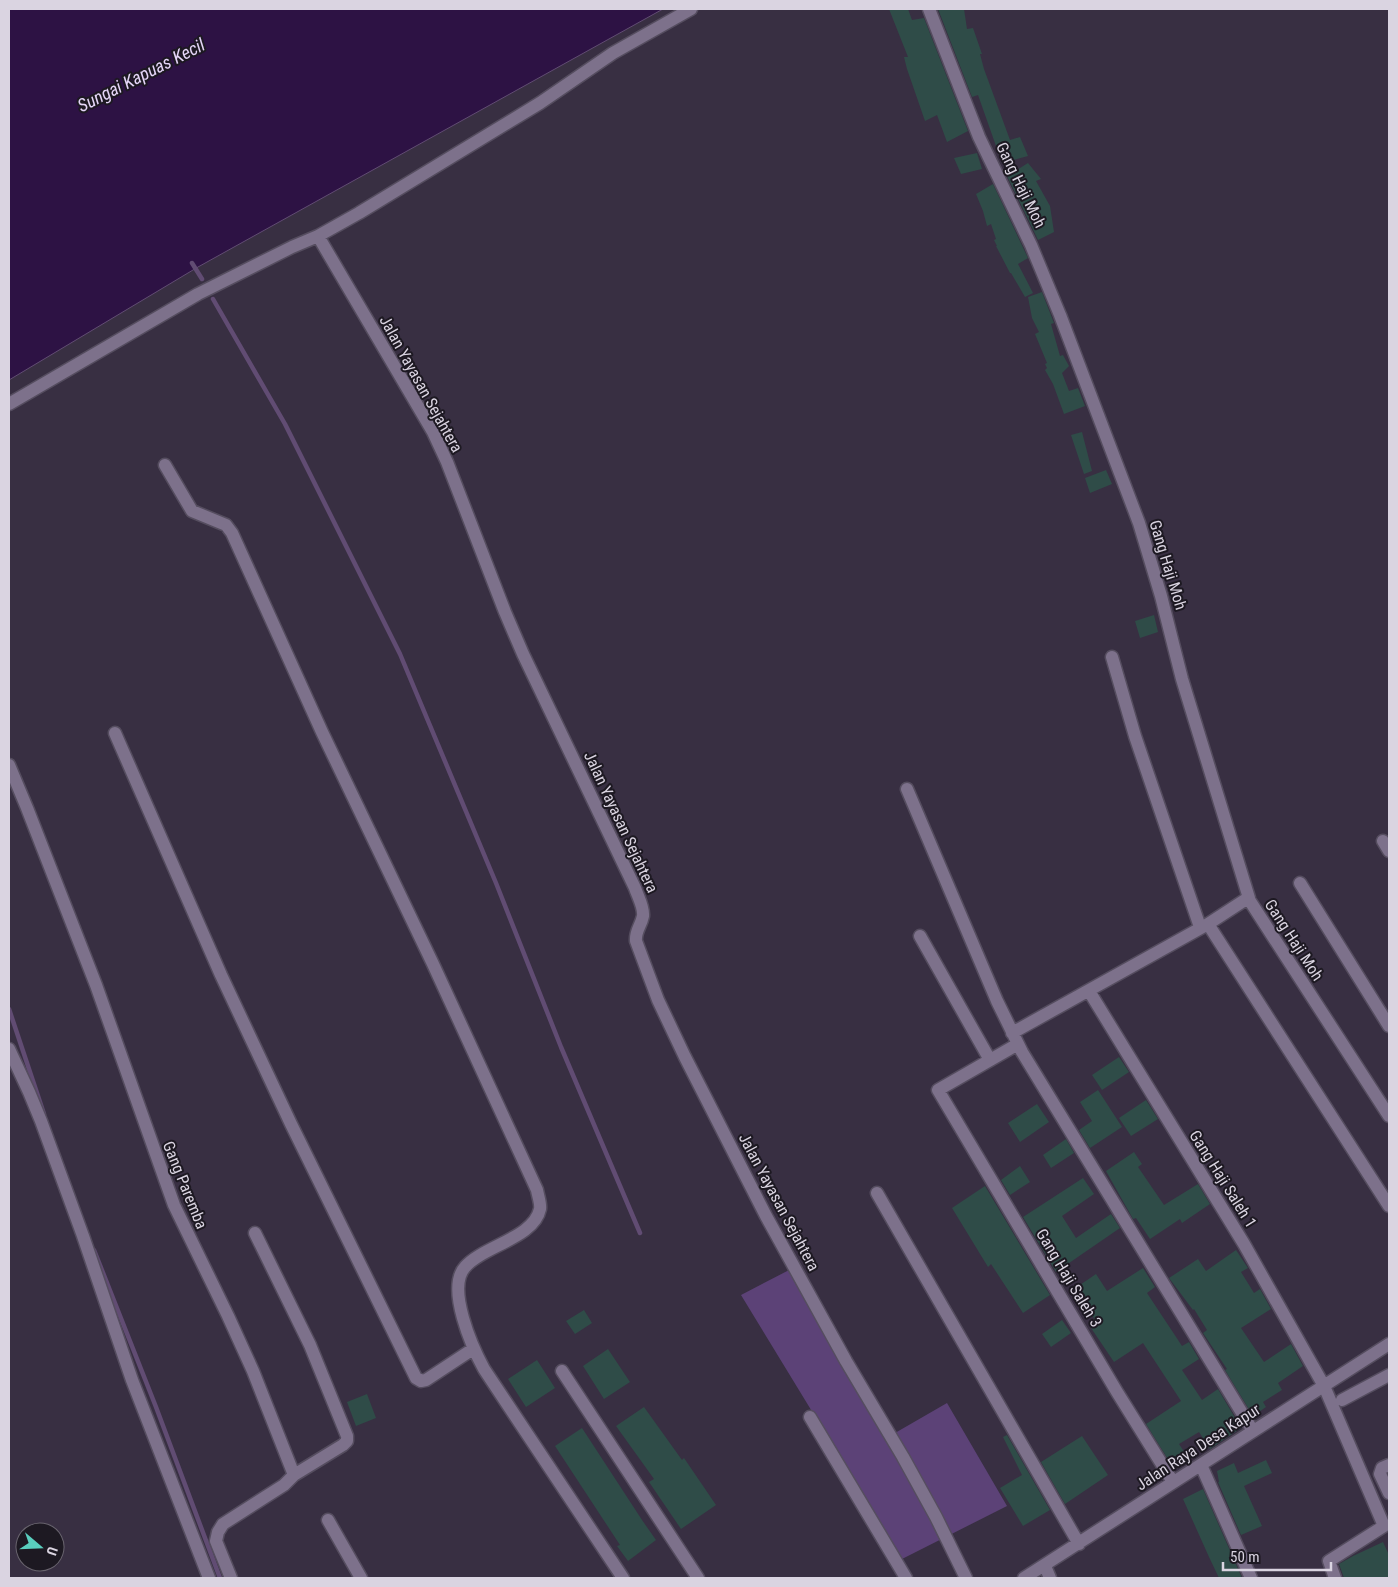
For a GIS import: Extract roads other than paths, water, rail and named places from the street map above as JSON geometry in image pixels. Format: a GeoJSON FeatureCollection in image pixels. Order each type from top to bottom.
{"type":"FeatureCollection","features":[{"type":"Feature","properties":{"kind":"street"},"geometry":{"type":"LineString","coordinates":[[9,404],[198,294],[318,236],[359,213],[540,103],[613,53],[691,9]]}},
{"type":"Feature","properties":{"kind":"street","name":"Gang Haji Moh"},"geometry":{"type":"LineString","coordinates":[[929,9],[979,137],[1031,245],[1067,333],[1139,523],[1162,596],[1182,678],[1248,898],[1389,1116]]}},
{"type":"Feature","properties":{"kind":"street","name":"Jalan Yayasan Sejahtera"},"geometry":{"type":"LineString","coordinates":[[318,236],[444,454],[523,654],[642,905],[643,914],[636,931],[636,941],[658,1000],[685,1057],[766,1216],[846,1361],[932,1509],[966,1578]]}},
{"type":"Feature","properties":{"kind":"street"},"geometry":{"type":"LineString","coordinates":[[165,465],[192,511],[223,524],[232,532],[314,715],[429,955],[537,1190],[540,1208],[535,1220],[515,1238],[484,1252],[464,1268],[458,1287],[463,1319],[473,1349],[484,1369],[623,1578]]}},
{"type":"Feature","properties":{"kind":"street"},"geometry":{"type":"LineString","coordinates":[[1112,657],[1135,736],[1204,926],[1389,1206]]}},
{"type":"Feature","properties":{"kind":"street"},"geometry":{"type":"LineString","coordinates":[[115,733],[221,975],[291,1124],[416,1378],[421,1381],[426,1380],[473,1349]]}},
{"type":"Feature","properties":{"kind":"street","name":"Gang Paremba"},"geometry":{"type":"LineString","coordinates":[[9,765],[96,986],[137,1106],[174,1205],[253,1371],[294,1475]]}},
{"type":"Feature","properties":{"kind":"street"},"geometry":{"type":"LineString","coordinates":[[907,789],[1015,1038],[1060,1117],[1254,1431]]}},
{"type":"Feature","properties":{"kind":"street"},"geometry":{"type":"LineString","coordinates":[[1300,883],[1389,1026]]}},
{"type":"Feature","properties":{"kind":"street"},"geometry":{"type":"LineString","coordinates":[[920,936],[990,1060],[1015,1038],[1089,991],[1204,926],[1248,898]]}},
{"type":"Feature","properties":{"kind":"street","name":"Gang Haji Saleh 1"},"geometry":{"type":"LineString","coordinates":[[1089,991],[1244,1244],[1324,1386],[1384,1526],[1329,1561],[1335,1578]]}},
{"type":"Feature","properties":{"kind":"street"},"geometry":{"type":"LineString","coordinates":[[9,1049],[41,1121],[83,1236],[132,1380],[209,1578]]}},
{"type":"Feature","properties":{"kind":"street","name":"Gang Haji Saleh 3"},"geometry":{"type":"LineString","coordinates":[[990,1060],[938,1090],[1117,1392],[1173,1482]]}},
{"type":"Feature","properties":{"kind":"street"},"geometry":{"type":"LineString","coordinates":[[877,1192],[1079,1544]]}},
{"type":"Feature","properties":{"kind":"street"},"geometry":{"type":"LineString","coordinates":[[231,1578],[216,1541],[223,1524],[284,1484],[294,1475],[343,1445],[347,1440],[310,1345],[255,1233]]}},
{"type":"Feature","properties":{"kind":"street","name":"Jalan Raya Desa Kapur"},"geometry":{"type":"LineString","coordinates":[[1024,1578],[1389,1344]]}},
{"type":"Feature","properties":{"kind":"street"},"geometry":{"type":"LineString","coordinates":[[562,1371],[698,1578]]}},
{"type":"Feature","properties":{"kind":"street"},"geometry":{"type":"LineString","coordinates":[[1342,1400],[1389,1375]]}},
{"type":"Feature","properties":{"kind":"street"},"geometry":{"type":"LineString","coordinates":[[810,1417],[906,1578]]}},
{"type":"Feature","properties":{"kind":"street"},"geometry":{"type":"LineString","coordinates":[[1201,1465],[1250,1578]]}},
{"type":"Feature","properties":{"kind":"street"},"geometry":{"type":"LineString","coordinates":[[1389,1465],[1382,1468],[1380,1474],[1389,1493]]}},
{"type":"Feature","properties":{"kind":"street"},"geometry":{"type":"LineString","coordinates":[[328,1520],[361,1578]]}},
{"type":"Feature","properties":{"kind":"street"},"geometry":{"type":"LineString","coordinates":[[1045,1566],[1050,1578]]}},
{"type":"Feature","properties":{"kind":"water","name":"Sungai Kapuas Kecil"},"geometry":{"type":"Polygon","coordinates":[[[9,9],[663,9],[198,267],[9,380],[9,9]]]}},
{"type":"Feature","properties":{"kind":"waterway"},"geometry":{"type":"LineString","coordinates":[[192,263],[202,279]]}},
{"type":"Feature","properties":{"kind":"waterway"},"geometry":{"type":"LineString","coordinates":[[213,299],[285,424],[400,654],[496,883],[561,1047],[640,1233]]}},
{"type":"Feature","properties":{"kind":"waterway"},"geometry":{"type":"LineString","coordinates":[[9,1009],[44,1114]]}},
{"type":"Feature","properties":{"kind":"waterway"},"geometry":{"type":"LineString","coordinates":[[94,1250],[156,1407],[220,1578]]}}]}
